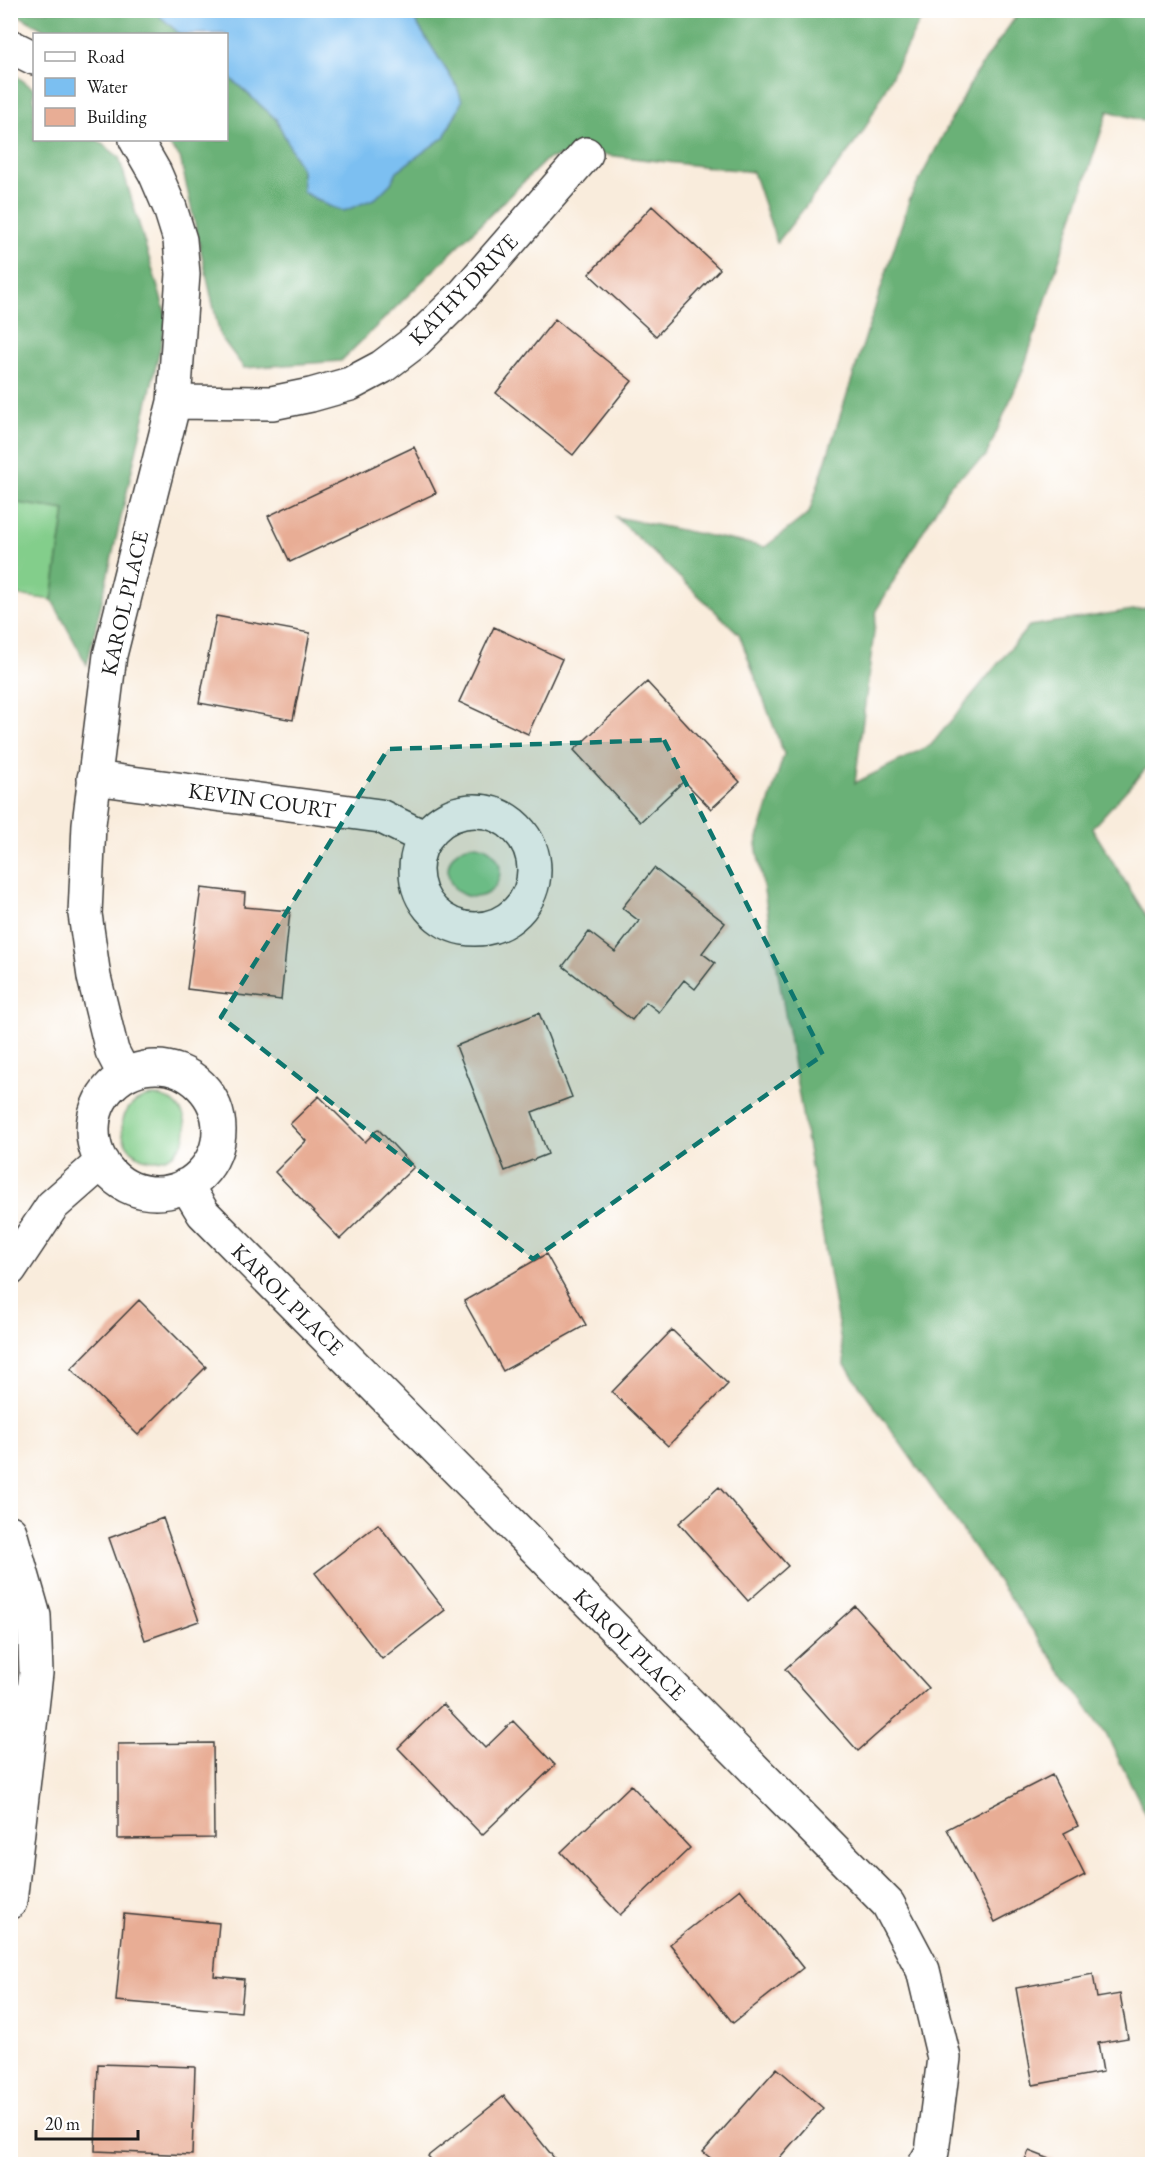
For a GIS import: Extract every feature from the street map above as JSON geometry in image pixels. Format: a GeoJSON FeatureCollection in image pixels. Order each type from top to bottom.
{"type":"FeatureCollection","features":[{"type":"Feature","properties":{"kind":"street"},"geometry":{"type":"LineString","coordinates":[[10,46],[33,58]]}},
{"type":"Feature","properties":{"kind":"street","name":"KAROL PLACE"},"geometry":{"type":"LineString","coordinates":[[124,1074],[112,1051],[94,977],[86,914],[89,824],[110,655],[174,402],[183,274],[180,240],[170,208],[155,173],[137,141]]}},
{"type":"Feature","properties":{"kind":"street","name":"KATHY DRIVE"},"geometry":{"type":"LineString","coordinates":[[174,402],[272,403],[350,384],[381,367],[415,342],[463,295],[586,154]]}},
{"type":"Feature","properties":{"kind":"street","name":"KEVIN COURT"},"geometry":{"type":"LineString","coordinates":[[94,778],[380,816],[425,838]]}},
{"type":"Feature","properties":{"kind":"street"},"geometry":{"type":"LineString","coordinates":[[144,1067],[166,1067],[186,1074],[202,1087],[214,1105],[219,1123],[218,1141],[212,1159],[201,1174],[186,1185],[168,1191],[149,1192],[130,1188],[114,1177],[102,1162],[94,1144],[93,1134],[98,1104],[109,1087],[124,1074],[144,1067]]}},
{"type":"Feature","properties":{"kind":"street"},"geometry":{"type":"LineString","coordinates":[[10,1269],[52,1206],[102,1162]]}},
{"type":"Feature","properties":{"kind":"street","name":"KAROL PLACE"},"geometry":{"type":"LineString","coordinates":[[186,1185],[203,1213],[888,1904],[922,1970],[944,2058],[932,2152],[925,2164]]}},
{"type":"Feature","properties":{"kind":"street"},"geometry":{"type":"LineString","coordinates":[[10,1532],[34,1616],[36,1673],[10,1902]]}},
{"type":"Feature","properties":{"kind":"highlighted area"},"geometry":{"type":"Polygon","coordinates":[[[664,740],[823,1055],[533,1259],[221,1017],[388,749],[664,740]]]}},
{"type":"Feature","properties":{"kind":"green space"},"geometry":{"type":"Polygon","coordinates":[[[11,11],[154,11],[179,33],[49,33],[11,11]]]}},
{"type":"Feature","properties":{"kind":"green space"},"geometry":{"type":"Polygon","coordinates":[[[409,11],[925,11],[862,134],[777,243],[753,172],[580,152],[547,159],[341,361],[244,368],[220,336],[180,157],[165,141],[228,141],[228,76],[276,119],[302,171],[304,192],[391,183],[397,171],[444,137],[458,110],[457,87],[409,11]]]}},
{"type":"Feature","properties":{"kind":"green space"},"geometry":{"type":"Polygon","coordinates":[[[1020,11],[1152,11],[1152,123],[1108,111],[1022,373],[986,456],[951,484],[877,609],[855,783],[931,745],[1029,626],[1152,607],[1152,762],[1092,828],[1152,925],[1152,1826],[1106,1734],[845,1365],[756,844],[784,754],[739,634],[616,517],[765,547],[809,513],[910,198],[976,73],[1020,11]]]}},
{"type":"Feature","properties":{"kind":"green space"},"geometry":{"type":"Polygon","coordinates":[[[10,71],[33,88],[33,141],[98,141],[119,157],[167,318],[87,665],[52,600],[65,510],[11,502],[10,71]]]}},
{"type":"Feature","properties":{"kind":"green space"},"geometry":{"type":"Polygon","coordinates":[[[11,502],[65,509],[52,600],[11,594],[11,502]]]}},
{"type":"Feature","properties":{"kind":"green space"},"geometry":{"type":"Polygon","coordinates":[[[469,845],[479,845],[489,849],[496,856],[500,871],[496,886],[489,893],[479,897],[469,897],[459,893],[452,886],[448,876],[448,866],[452,856],[459,849],[469,845]]]}},
{"type":"Feature","properties":{"kind":"green space"},"geometry":{"type":"Polygon","coordinates":[[[154,1096],[166,1098],[177,1105],[184,1116],[186,1128],[184,1140],[177,1151],[166,1158],[154,1160],[142,1158],[131,1151],[124,1140],[122,1128],[124,1116],[131,1105],[142,1098],[154,1096]]]}},
{"type":"Feature","properties":{"kind":"water"},"geometry":{"type":"Polygon","coordinates":[[[154,11],[409,11],[457,87],[462,101],[444,137],[397,171],[391,183],[376,198],[344,211],[303,192],[302,171],[276,119],[228,76],[228,33],[179,33],[154,11]]]}},
{"type":"Feature","properties":{"kind":"building"},"geometry":{"type":"Polygon","coordinates":[[[652,206],[720,269],[656,336],[589,274],[652,206]]]}},
{"type":"Feature","properties":{"kind":"building"},"geometry":{"type":"Polygon","coordinates":[[[555,319],[632,381],[573,455],[496,393],[555,319]]]}},
{"type":"Feature","properties":{"kind":"building"},"geometry":{"type":"Polygon","coordinates":[[[414,447],[436,493],[290,562],[268,516],[414,447]]]}},
{"type":"Feature","properties":{"kind":"building"},"geometry":{"type":"Polygon","coordinates":[[[216,616],[310,633],[293,720],[199,703],[216,616]]]}},
{"type":"Feature","properties":{"kind":"building"},"geometry":{"type":"Polygon","coordinates":[[[494,627],[562,659],[528,734],[459,702],[494,627]]]}},
{"type":"Feature","properties":{"kind":"building"},"geometry":{"type":"Polygon","coordinates":[[[647,682],[740,782],[711,809],[684,781],[640,822],[574,750],[647,682]]]}},
{"type":"Feature","properties":{"kind":"building"},"geometry":{"type":"Polygon","coordinates":[[[654,868],[725,923],[702,953],[715,963],[695,989],[684,980],[659,1012],[646,1002],[632,1020],[563,966],[589,932],[615,952],[639,921],[622,908],[654,868]]]}},
{"type":"Feature","properties":{"kind":"building"},"geometry":{"type":"Polygon","coordinates":[[[201,888],[245,893],[244,907],[290,911],[281,1000],[187,989],[201,888]]]}},
{"type":"Feature","properties":{"kind":"building"},"geometry":{"type":"Polygon","coordinates":[[[539,1013],[572,1097],[532,1112],[548,1154],[505,1171],[456,1046],[539,1013]]]}},
{"type":"Feature","properties":{"kind":"building"},"geometry":{"type":"Polygon","coordinates":[[[319,1096],[365,1142],[378,1129],[414,1167],[340,1239],[275,1172],[306,1141],[290,1124],[319,1096]]]}},
{"type":"Feature","properties":{"kind":"building"},"geometry":{"type":"Polygon","coordinates":[[[546,1254],[586,1325],[503,1371],[464,1301],[546,1254]]]}},
{"type":"Feature","properties":{"kind":"building"},"geometry":{"type":"Polygon","coordinates":[[[139,1300],[206,1367],[138,1435],[71,1369],[139,1300]]]}},
{"type":"Feature","properties":{"kind":"building"},"geometry":{"type":"Polygon","coordinates":[[[672,1330],[728,1384],[668,1446],[612,1392],[672,1330]]]}},
{"type":"Feature","properties":{"kind":"building"},"geometry":{"type":"Polygon","coordinates":[[[719,1487],[788,1566],[748,1601],[679,1523],[719,1487]]]}},
{"type":"Feature","properties":{"kind":"building"},"geometry":{"type":"Polygon","coordinates":[[[163,1518],[199,1621],[145,1640],[109,1538],[163,1518]]]}},
{"type":"Feature","properties":{"kind":"building"},"geometry":{"type":"Polygon","coordinates":[[[378,1524],[445,1610],[382,1659],[315,1573],[378,1524]]]}},
{"type":"Feature","properties":{"kind":"building"},"geometry":{"type":"Polygon","coordinates":[[[855,1606],[929,1688],[858,1751],[785,1669],[855,1606]]]}},
{"type":"Feature","properties":{"kind":"building"},"geometry":{"type":"Polygon","coordinates":[[[443,1704],[485,1748],[513,1721],[555,1765],[482,1835],[398,1748],[443,1704]]]}},
{"type":"Feature","properties":{"kind":"building"},"geometry":{"type":"Polygon","coordinates":[[[213,1743],[214,1838],[118,1839],[118,1744],[213,1743]]]}},
{"type":"Feature","properties":{"kind":"building"},"geometry":{"type":"Polygon","coordinates":[[[1052,1775],[1078,1826],[1064,1833],[1085,1875],[995,1922],[947,1829],[1052,1775]]]}},
{"type":"Feature","properties":{"kind":"building"},"geometry":{"type":"Polygon","coordinates":[[[631,1785],[690,1848],[620,1915],[561,1852],[631,1785]]]}},
{"type":"Feature","properties":{"kind":"building"},"geometry":{"type":"Polygon","coordinates":[[[740,1889],[803,1968],[733,2023],[670,1944],[740,1889]]]}},
{"type":"Feature","properties":{"kind":"building"},"geometry":{"type":"Polygon","coordinates":[[[124,1914],[219,1923],[214,1976],[244,1979],[241,2012],[116,2001],[124,1914]]]}},
{"type":"Feature","properties":{"kind":"building"},"geometry":{"type":"Polygon","coordinates":[[[1093,1974],[1097,1998],[1120,1994],[1128,2038],[1098,2043],[1103,2072],[1033,2085],[1016,1988],[1093,1974]]]}},
{"type":"Feature","properties":{"kind":"building"},"geometry":{"type":"Polygon","coordinates":[[[98,2064],[195,2067],[192,2155],[95,2151],[98,2064]]]}},
{"type":"Feature","properties":{"kind":"building"},"geometry":{"type":"Polygon","coordinates":[[[777,2068],[823,2108],[774,2164],[718,2164],[703,2152],[777,2068]]]}},
{"type":"Feature","properties":{"kind":"building"},"geometry":{"type":"Polygon","coordinates":[[[504,2096],[559,2164],[435,2164],[428,2156],[504,2096]]]}},
{"type":"Feature","properties":{"kind":"building"},"geometry":{"type":"Polygon","coordinates":[[[1029,2151],[1063,2164],[1023,2164],[1029,2151]]]}}]}
